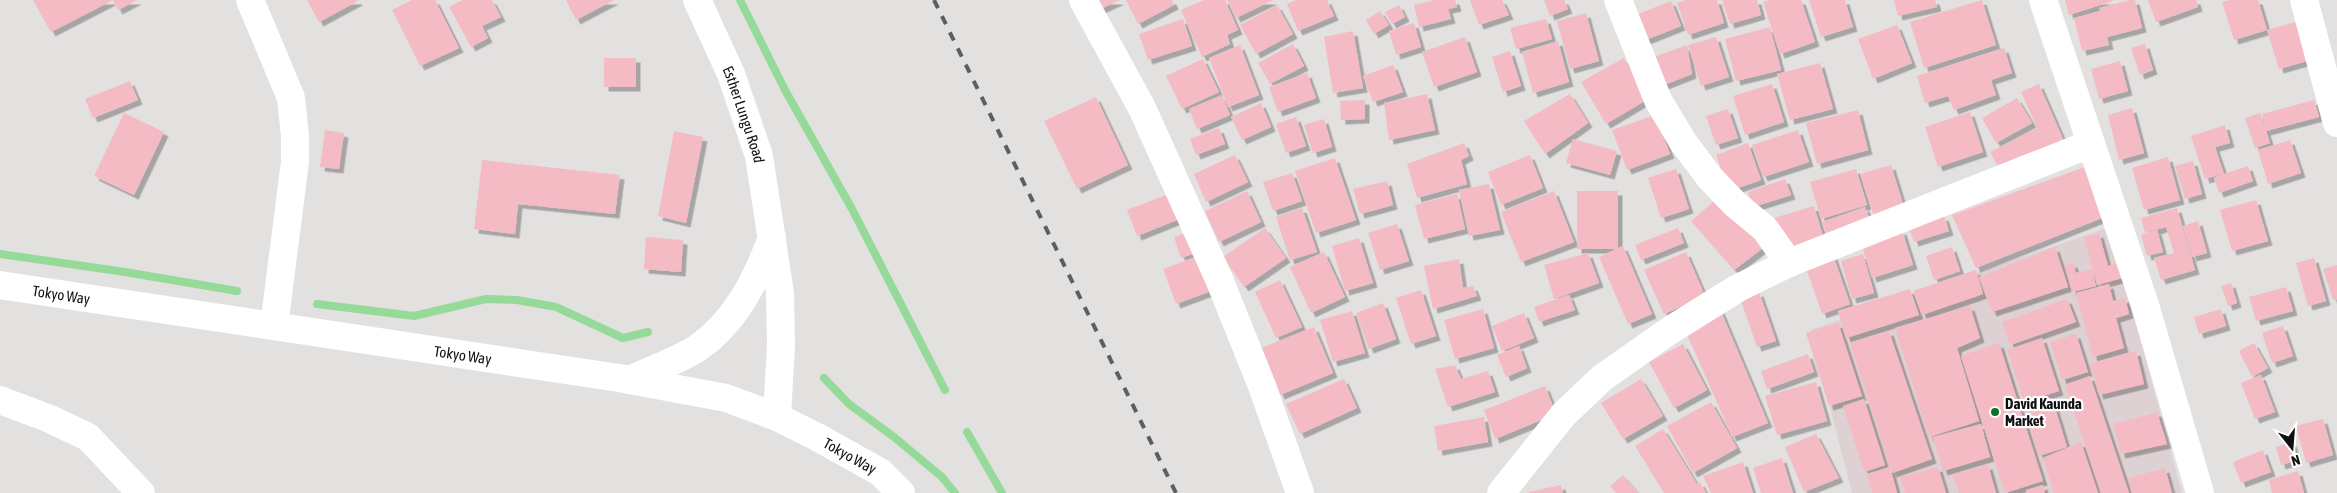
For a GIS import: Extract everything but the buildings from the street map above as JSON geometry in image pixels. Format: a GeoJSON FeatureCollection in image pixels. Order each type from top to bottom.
{"type":"FeatureCollection","features":[{"type":"Feature","properties":{"kind":"street"},"geometry":{"type":"LineString","coordinates":[[250,0],[291,98],[295,136],[295,162],[274,326]]}},
{"type":"Feature","properties":{"kind":"street","name":"Esther Lungu Road"},"geometry":{"type":"LineString","coordinates":[[697,0],[732,74],[759,156],[780,293],[781,345],[777,417]]}},
{"type":"Feature","properties":{"kind":"street"},"geometry":{"type":"LineString","coordinates":[[1083,0],[1142,108],[1219,279],[1262,386],[1300,493]]}},
{"type":"Feature","properties":{"kind":"street"},"geometry":{"type":"LineString","coordinates":[[1618,0],[1658,100],[1682,142],[1710,178],[1735,204],[1766,229],[1789,263]]}},
{"type":"Feature","properties":{"kind":"street"},"geometry":{"type":"LineString","coordinates":[[2043,0],[2145,305],[2200,493]]}},
{"type":"Feature","properties":{"kind":"street"},"geometry":{"type":"LineString","coordinates":[[2304,0],[2337,123]]}},
{"type":"Feature","properties":{"kind":"street"},"geometry":{"type":"LineString","coordinates":[[1501,493],[1564,414],[1602,378],[1669,331],[1738,288],[1789,263],[2090,144]]}},
{"type":"Feature","properties":{"kind":"street","name":"Esther Lungu Road"},"geometry":{"type":"LineString","coordinates":[[629,380],[698,348],[736,312],[759,273],[772,236]]}},
{"type":"Feature","properties":{"kind":"street","name":"Tokyo Way"},"geometry":{"type":"LineString","coordinates":[[0,285],[629,380],[726,398],[777,417],[880,472],[901,493]]}},
{"type":"Feature","properties":{"kind":"street"},"geometry":{"type":"LineString","coordinates":[[0,400],[48,418],[88,437],[141,493]]}},
{"type":"Feature","properties":{"kind":"shaded area","name":"David Kaunda Market"},"geometry":{"type":"Polygon","coordinates":[[[2110,227],[2182,493],[1852,493],[1810,330],[2110,227]]]}},
{"type":"Feature","properties":{"kind":"waterway"},"geometry":{"type":"LineString","coordinates":[[740,0],[785,90],[852,209],[945,390]]}},
{"type":"Feature","properties":{"kind":"waterway"},"geometry":{"type":"LineString","coordinates":[[0,254],[237,291]]}},
{"type":"Feature","properties":{"kind":"waterway"},"geometry":{"type":"LineString","coordinates":[[317,304],[414,316],[486,299],[517,300],[556,307],[623,338],[648,332]]}},
{"type":"Feature","properties":{"kind":"waterway"},"geometry":{"type":"LineString","coordinates":[[824,378],[849,404],[894,437],[942,477],[955,493]]}},
{"type":"Feature","properties":{"kind":"waterway"},"geometry":{"type":"LineString","coordinates":[[967,432],[1002,493]]}},
{"type":"Feature","properties":{"kind":"railway"},"geometry":{"type":"LineString","coordinates":[[934,0],[1176,493]]}},
{"type":"Feature","properties":{"kind":"place","name":"David Kaunda Market"},"geometry":{"type":"Point","coordinates":[1995,412]}}]}
